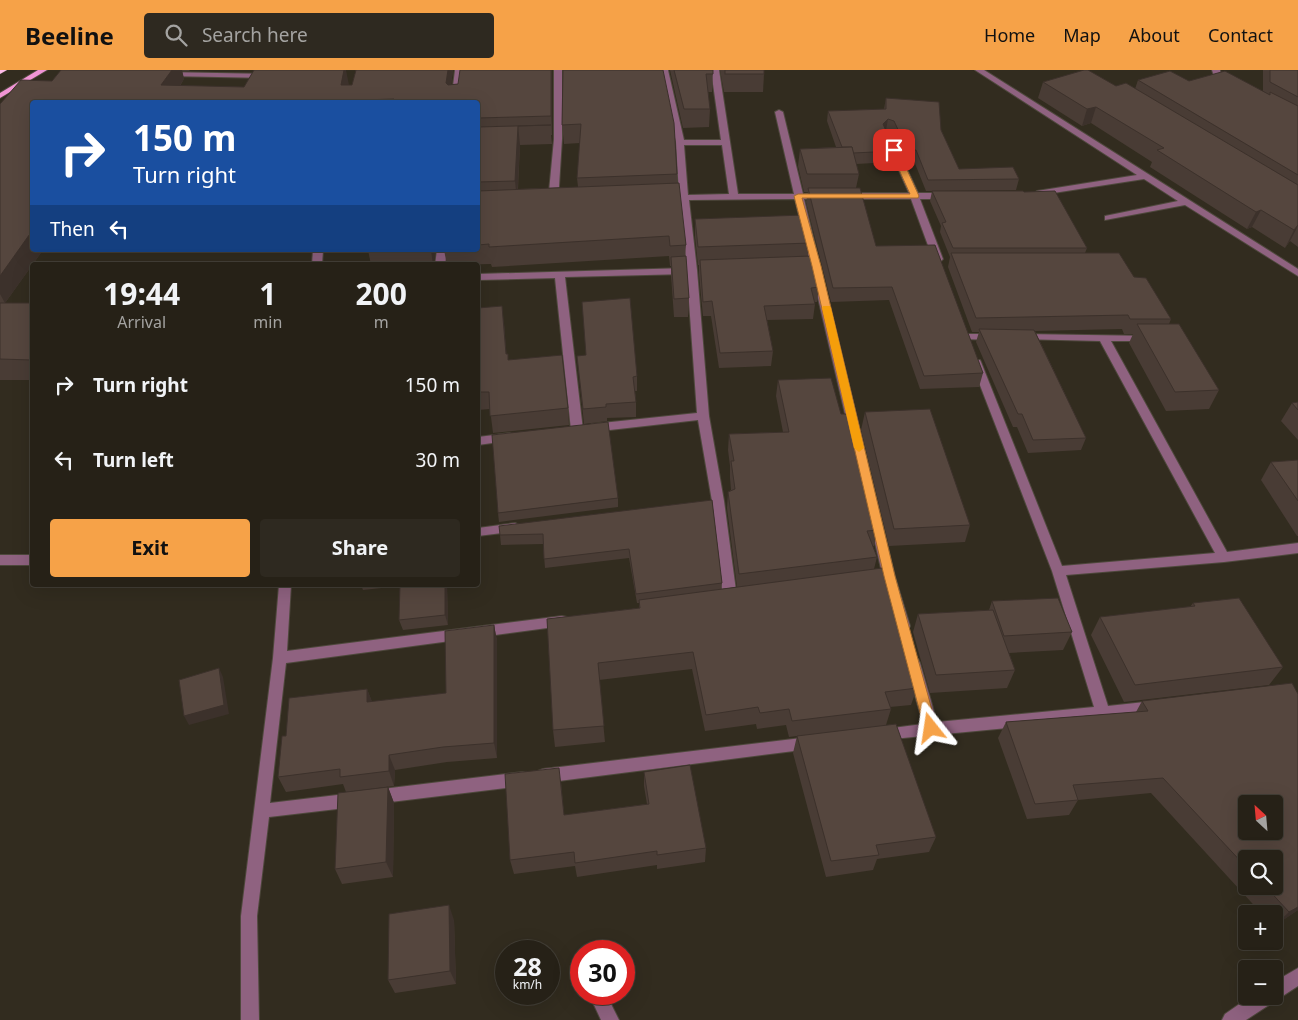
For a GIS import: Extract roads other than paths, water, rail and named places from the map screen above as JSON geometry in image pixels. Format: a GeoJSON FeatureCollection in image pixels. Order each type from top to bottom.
{"type":"FeatureCollection","features":[{"type":"Feature","properties":{"kind":"main road"},"geometry":{"type":"LineString","coordinates":[[0,96],[43,70]]}},
{"type":"Feature","properties":{"kind":"street"},"geometry":{"type":"LineString","coordinates":[[455,100],[459,70]]}},
{"type":"Feature","properties":{"kind":"street"},"geometry":{"type":"LineString","coordinates":[[553,202],[558,70]]}},
{"type":"Feature","properties":{"kind":"street"},"geometry":{"type":"LineString","coordinates":[[664,70],[680,142],[684,198],[697,270],[703,416],[713,502],[730,598]]}},
{"type":"Feature","properties":{"kind":"street"},"geometry":{"type":"LineString","coordinates":[[715,70],[734,197]]}},
{"type":"Feature","properties":{"kind":"street"},"geometry":{"type":"LineString","coordinates":[[979,70],[1298,273]]}},
{"type":"Feature","properties":{"kind":"street"},"geometry":{"type":"LineString","coordinates":[[1216,70],[1217,76],[1223,82],[1236,89]]}},
{"type":"Feature","properties":{"kind":"street"},"geometry":{"type":"LineString","coordinates":[[157,73],[272,76]]}},
{"type":"Feature","properties":{"kind":"street"},"geometry":{"type":"LineString","coordinates":[[779,112],[812,266],[885,577],[905,633]]}},
{"type":"Feature","properties":{"kind":"street"},"geometry":{"type":"LineString","coordinates":[[887,134],[943,264]]}},
{"type":"Feature","properties":{"kind":"street"},"geometry":{"type":"LineString","coordinates":[[680,142],[726,143]]}},
{"type":"Feature","properties":{"kind":"street"},"geometry":{"type":"LineString","coordinates":[[1032,195],[1145,176]]}},
{"type":"Feature","properties":{"kind":"street"},"geometry":{"type":"LineString","coordinates":[[656,198],[954,196]]}},
{"type":"Feature","properties":{"kind":"street"},"geometry":{"type":"LineString","coordinates":[[1108,218],[1186,202]]}},
{"type":"Feature","properties":{"kind":"street"},"geometry":{"type":"LineString","coordinates":[[480,278],[697,270]]}},
{"type":"Feature","properties":{"kind":"street"},"geometry":{"type":"LineString","coordinates":[[560,275],[573,430],[703,416]]}},
{"type":"Feature","properties":{"kind":"street"},"geometry":{"type":"LineString","coordinates":[[1103,713],[1058,571],[968,342],[1011,337],[1162,338]]}},
{"type":"Feature","properties":{"kind":"street"},"geometry":{"type":"LineString","coordinates":[[1104,338],[1224,557]]}},
{"type":"Feature","properties":{"kind":"street"},"geometry":{"type":"LineString","coordinates":[[480,441],[523,436]]}},
{"type":"Feature","properties":{"kind":"street"},"geometry":{"type":"LineString","coordinates":[[480,532],[526,526]]}},
{"type":"Feature","properties":{"kind":"street"},"geometry":{"type":"LineString","coordinates":[[1058,571],[1224,557],[1298,548]]}},
{"type":"Feature","properties":{"kind":"street"},"geometry":{"type":"LineString","coordinates":[[0,560],[30,560]]}},
{"type":"Feature","properties":{"kind":"street"},"geometry":{"type":"LineString","coordinates":[[250,1020],[249,916],[280,658],[285,587]]}},
{"type":"Feature","properties":{"kind":"street"},"geometry":{"type":"LineString","coordinates":[[280,658],[574,619]]}},
{"type":"Feature","properties":{"kind":"street"},"geometry":{"type":"LineString","coordinates":[[910,652],[931,728]]}},
{"type":"Feature","properties":{"kind":"street"},"geometry":{"type":"LineString","coordinates":[[872,735],[1171,705]]}},
{"type":"Feature","properties":{"kind":"street"},"geometry":{"type":"LineString","coordinates":[[262,811],[822,741]]}},
{"type":"Feature","properties":{"kind":"street"},"geometry":{"type":"LineString","coordinates":[[1283,986],[1298,976]]}},
{"type":"Feature","properties":{"kind":"street"},"geometry":{"type":"LineString","coordinates":[[602,1005],[610,1020]]}},
{"type":"Feature","properties":{"kind":"street"},"geometry":{"type":"LineString","coordinates":[[1231,1020],[1254,1005]]}}]}
